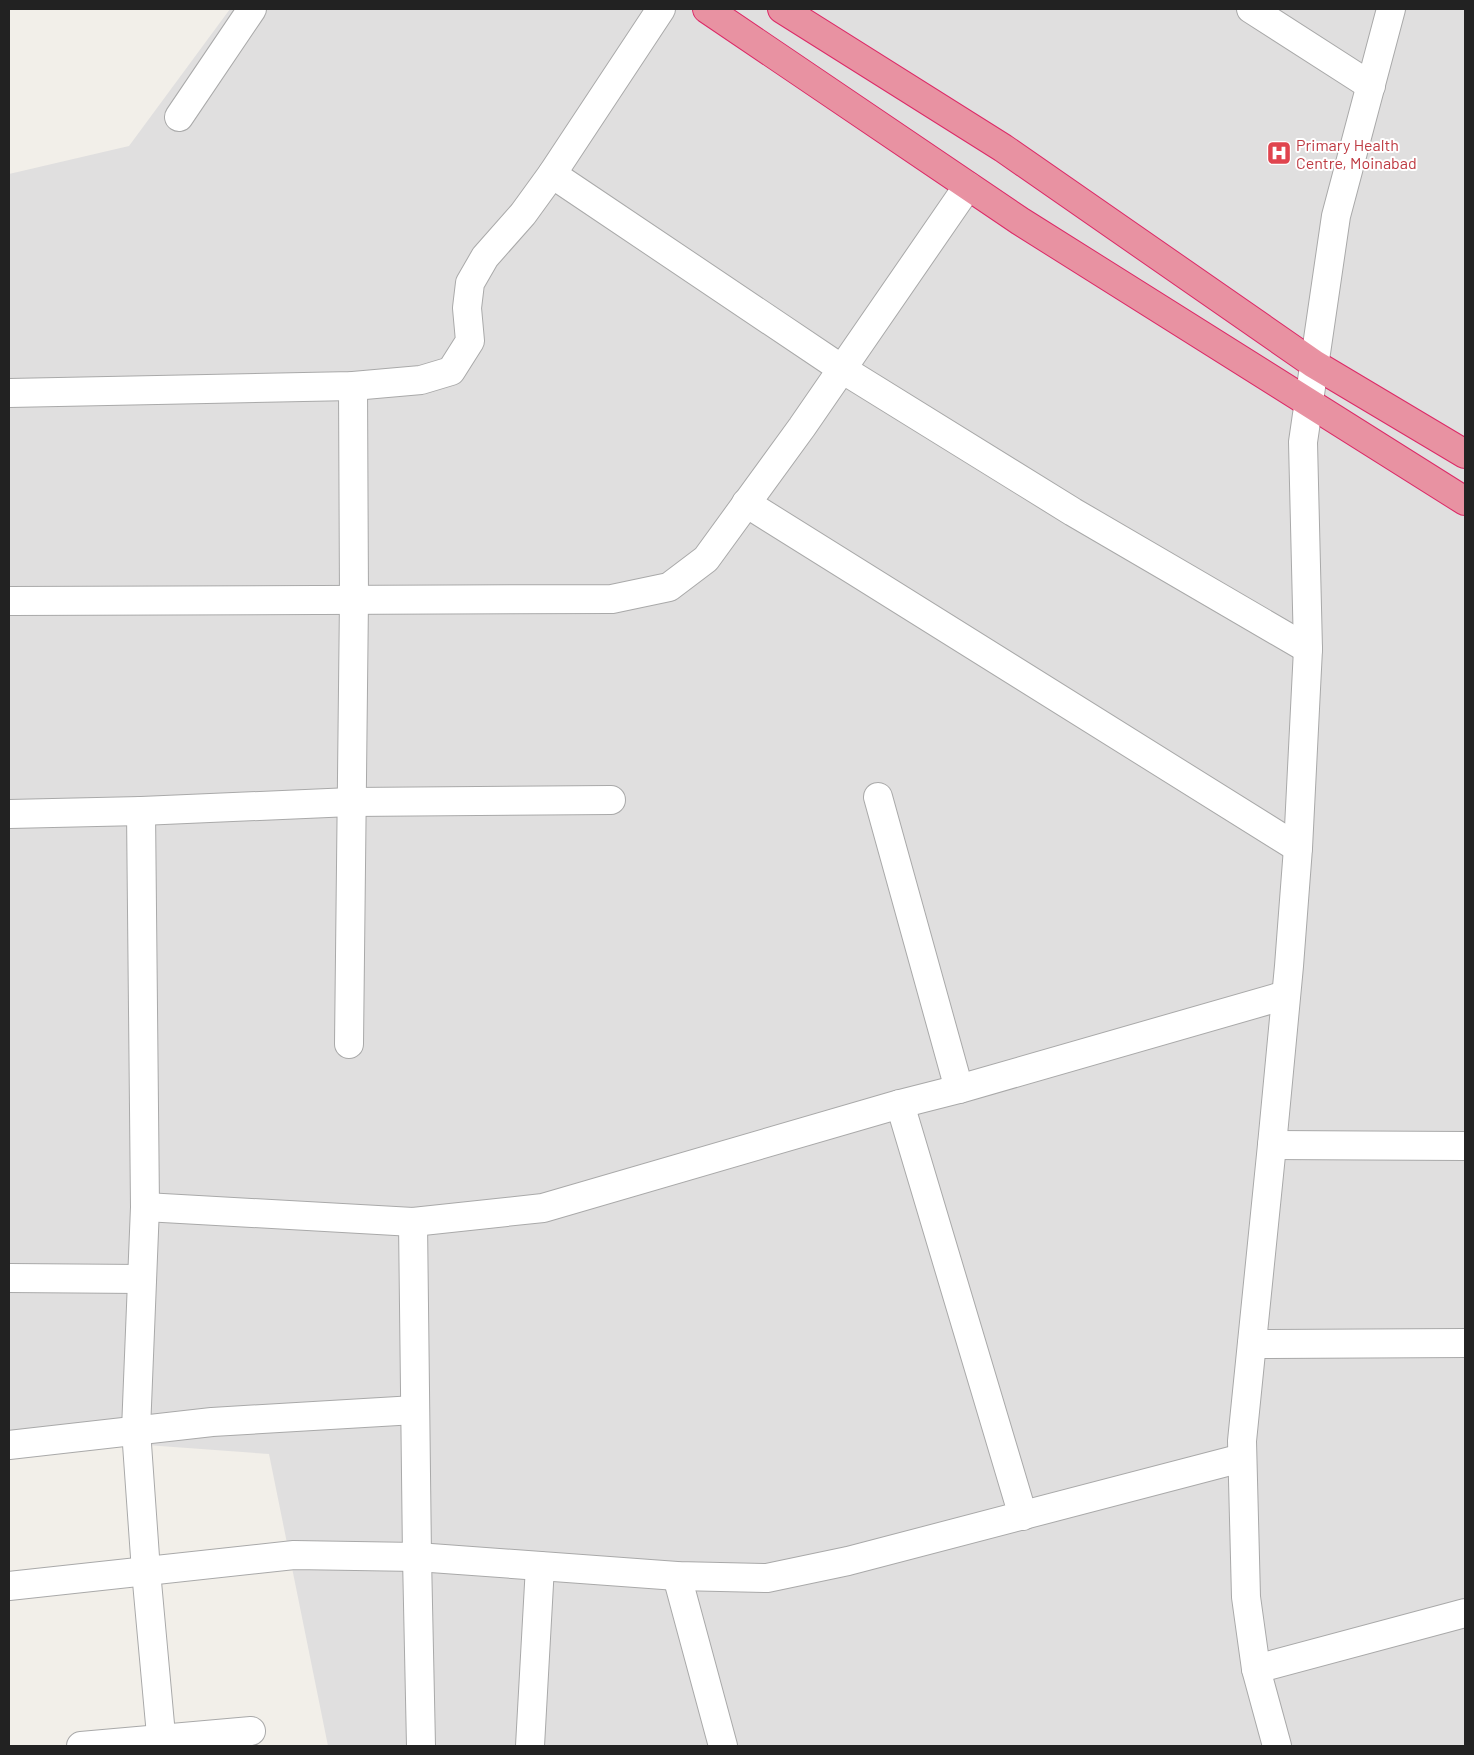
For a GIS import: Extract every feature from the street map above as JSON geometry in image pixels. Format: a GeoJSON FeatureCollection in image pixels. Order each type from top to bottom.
{"type":"FeatureCollection","features":[{"type":"Feature","properties":{"kind":"highway"},"geometry":{"type":"LineString","coordinates":[[707,9],[1029,227],[1465,501]]}},
{"type":"Feature","properties":{"kind":"highway"},"geometry":{"type":"LineString","coordinates":[[782,9],[1003,148],[1314,364],[1465,454]]}},
{"type":"Feature","properties":{"kind":"street"},"geometry":{"type":"LineString","coordinates":[[179,117],[252,9]]}},
{"type":"Feature","properties":{"kind":"street"},"geometry":{"type":"LineString","coordinates":[[9,393],[353,386],[421,380],[452,371],[470,341],[467,308],[470,283],[485,256],[523,214],[552,174],[661,9]]}},
{"type":"Feature","properties":{"kind":"street"},"geometry":{"type":"LineString","coordinates":[[1251,9],[1371,86]]}},
{"type":"Feature","properties":{"kind":"street"},"geometry":{"type":"LineString","coordinates":[[1277,1746],[1256,1669],[1246,1596],[1242,1441],[1272,1145],[1298,848],[1308,649],[1303,442],[1336,216],[1391,9]]}},
{"type":"Feature","properties":{"kind":"street"},"geometry":{"type":"LineString","coordinates":[[552,174],[842,369],[1073,512],[1308,649]]}},
{"type":"Feature","properties":{"kind":"street"},"geometry":{"type":"LineString","coordinates":[[9,601],[612,599],[669,587],[706,559],[802,427],[968,186]]}},
{"type":"Feature","properties":{"kind":"street"},"geometry":{"type":"LineString","coordinates":[[349,1044],[354,599],[353,386]]}},
{"type":"Feature","properties":{"kind":"street"},"geometry":{"type":"LineString","coordinates":[[746,502],[1298,848]]}},
{"type":"Feature","properties":{"kind":"street"},"geometry":{"type":"LineString","coordinates":[[878,797],[959,1089]]}},
{"type":"Feature","properties":{"kind":"street"},"geometry":{"type":"LineString","coordinates":[[9,814],[141,811],[351,802],[611,800]]}},
{"type":"Feature","properties":{"kind":"street"},"geometry":{"type":"LineString","coordinates":[[141,811],[145,1207],[136,1430],[161,1742]]}},
{"type":"Feature","properties":{"kind":"street"},"geometry":{"type":"LineString","coordinates":[[145,1207],[413,1222],[543,1208],[900,1104],[959,1089],[1286,995]]}},
{"type":"Feature","properties":{"kind":"street"},"geometry":{"type":"LineString","coordinates":[[900,1104],[1024,1516]]}},
{"type":"Feature","properties":{"kind":"street"},"geometry":{"type":"LineString","coordinates":[[1272,1145],[1465,1146]]}},
{"type":"Feature","properties":{"kind":"street"},"geometry":{"type":"LineString","coordinates":[[413,1222],[421,1746]]}},
{"type":"Feature","properties":{"kind":"street"},"geometry":{"type":"LineString","coordinates":[[9,1278],[142,1279]]}},
{"type":"Feature","properties":{"kind":"street"},"geometry":{"type":"LineString","coordinates":[[1252,1344],[1465,1343]]}},
{"type":"Feature","properties":{"kind":"street"},"geometry":{"type":"LineString","coordinates":[[9,1445],[212,1422],[415,1410]]}},
{"type":"Feature","properties":{"kind":"street"},"geometry":{"type":"LineString","coordinates":[[9,1586],[294,1555],[417,1557],[677,1576],[767,1578],[848,1561],[1242,1458]]}},
{"type":"Feature","properties":{"kind":"street"},"geometry":{"type":"LineString","coordinates":[[530,1746],[540,1566]]}},
{"type":"Feature","properties":{"kind":"street"},"geometry":{"type":"LineString","coordinates":[[677,1576],[723,1746]]}},
{"type":"Feature","properties":{"kind":"street"},"geometry":{"type":"LineString","coordinates":[[1256,1669],[1465,1613]]}},
{"type":"Feature","properties":{"kind":"street"},"geometry":{"type":"LineString","coordinates":[[81,1746],[161,1742],[251,1731]]}},
{"type":"Feature","properties":{"kind":"shaded area"},"geometry":{"type":"Polygon","coordinates":[[[230,9],[1465,9],[1465,1746],[328,1746],[269,1454],[9,1435],[9,174],[129,146],[230,9]]]}},
{"type":"Feature","properties":{"kind":"place","name":"Primary Health Centre, Moinabad"},"geometry":{"type":"Point","coordinates":[1279,153]}}]}
